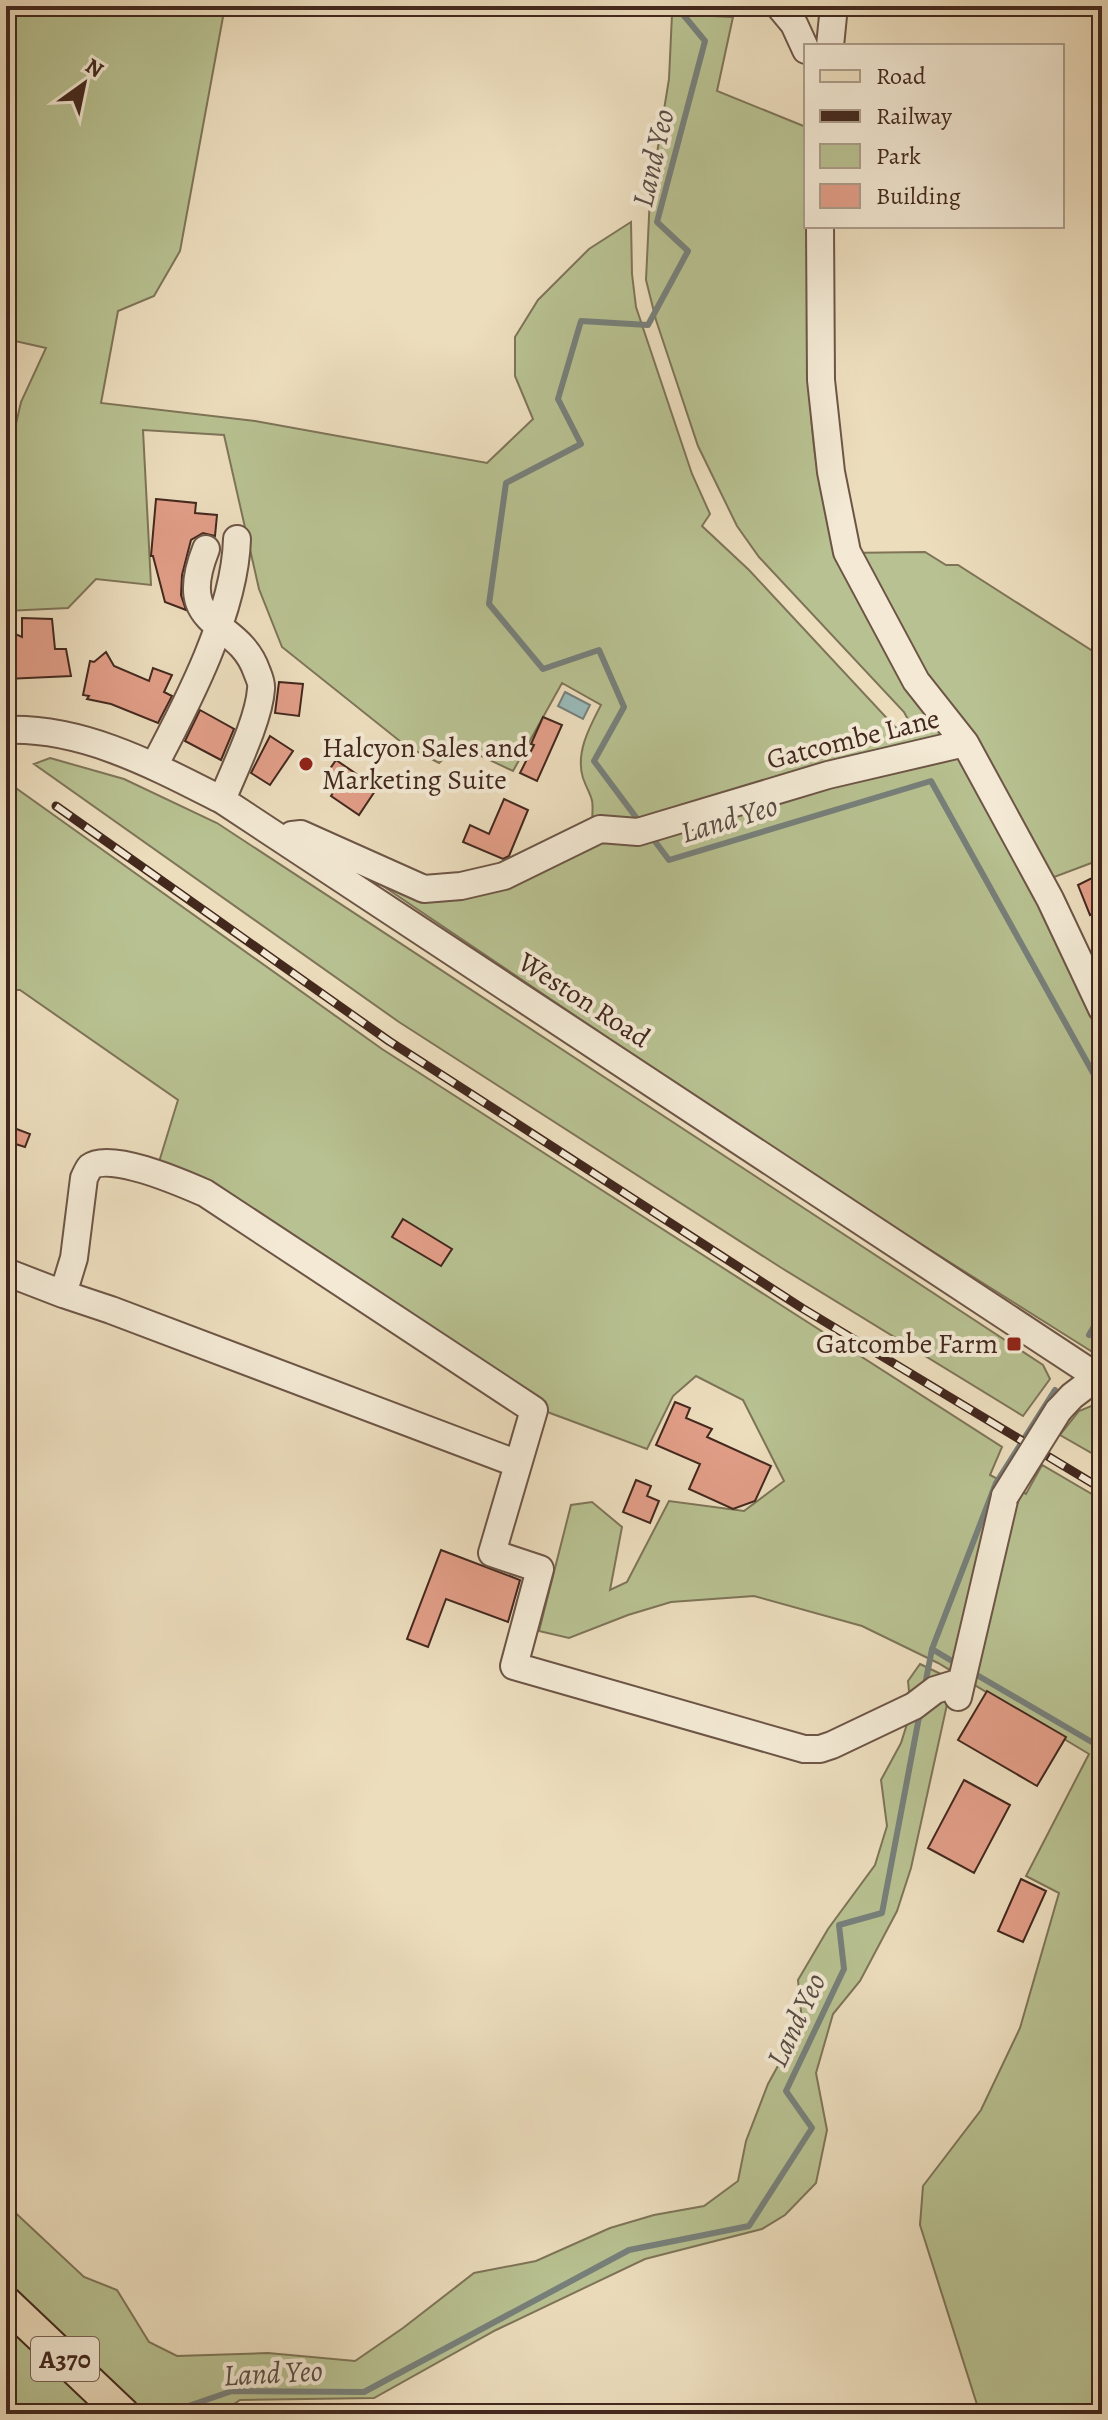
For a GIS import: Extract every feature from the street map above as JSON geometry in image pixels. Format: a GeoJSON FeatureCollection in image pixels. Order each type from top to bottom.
{"type":"FeatureCollection","features":[{"type":"Feature","properties":{"kind":"main road","name":"A370"},"geometry":{"type":"LineString","coordinates":[[6,2303],[123,2414]]}},
{"type":"Feature","properties":{"kind":"street"},"geometry":{"type":"LineString","coordinates":[[779,6],[794,24],[804,46]]}},
{"type":"Feature","properties":{"kind":"street"},"geometry":{"type":"LineString","coordinates":[[830,44],[834,6]]}},
{"type":"Feature","properties":{"kind":"street"},"geometry":{"type":"LineString","coordinates":[[820,228],[821,380],[831,472],[847,552],[916,681],[965,743]]}},
{"type":"Feature","properties":{"kind":"street"},"geometry":{"type":"LineString","coordinates":[[154,766],[174,728],[217,627],[236,565],[237,539]]}},
{"type":"Feature","properties":{"kind":"street"},"geometry":{"type":"LineString","coordinates":[[206,549],[198,569],[196,590],[204,613],[217,627],[238,641],[253,661],[262,687],[256,712],[222,800]]}},
{"type":"Feature","properties":{"kind":"street","name":"Weston Road"},"geometry":{"type":"LineString","coordinates":[[6,730],[32,729],[88,741],[154,766],[222,800],[1100,1379]]}},
{"type":"Feature","properties":{"kind":"street","name":"Gatcombe Lane"},"geometry":{"type":"LineString","coordinates":[[281,837],[301,834],[424,889],[461,886],[504,876],[600,829],[646,830],[828,775],[965,743],[1050,899],[1102,1009]]}},
{"type":"Feature","properties":{"kind":"street"},"geometry":{"type":"LineString","coordinates":[[63,1294],[74,1258],[84,1178],[89,1168],[115,1163],[176,1180],[205,1193],[534,1410],[492,1553],[540,1569],[514,1666],[804,1749],[832,1745],[951,1690],[970,1642],[1005,1496],[1058,1411],[1072,1396],[1100,1379]]}},
{"type":"Feature","properties":{"kind":"street"},"geometry":{"type":"LineString","coordinates":[[6,1272],[518,1464]]}},
{"type":"Feature","properties":{"kind":"green space"},"geometry":{"type":"Polygon","coordinates":[[[6,6],[225,6],[180,251],[154,296],[118,311],[101,403],[255,421],[487,463],[533,419],[515,376],[515,337],[538,300],[589,249],[631,222],[636,307],[692,474],[710,514],[702,526],[749,570],[895,727],[911,725],[904,712],[759,557],[737,526],[698,446],[656,320],[646,280],[650,196],[669,79],[672,14],[733,17],[717,91],[804,126],[804,228],[813,228],[809,336],[811,420],[819,474],[843,553],[925,552],[946,565],[958,565],[1102,657],[1102,859],[1046,880],[1102,992],[1102,1358],[811,1175],[383,886],[425,895],[472,892],[592,821],[592,801],[583,778],[581,759],[585,740],[601,705],[562,683],[513,771],[458,745],[439,763],[406,746],[282,647],[259,589],[224,435],[143,430],[151,585],[96,579],[68,608],[6,611],[6,467],[21,402],[46,348],[6,339],[6,6]]]}},
{"type":"Feature","properties":{"kind":"green space"},"geometry":{"type":"Polygon","coordinates":[[[50,758],[124,779],[217,823],[1043,1365],[1050,1379],[1023,1416],[780,1267],[399,1022],[34,764],[50,758]]]}},
{"type":"Feature","properties":{"kind":"green space"},"geometry":{"type":"Polygon","coordinates":[[[6,781],[382,1049],[1002,1447],[990,1475],[1026,1494],[1042,1465],[1102,1500],[1102,2414],[980,2414],[920,2225],[923,2186],[981,2110],[1020,2028],[1059,1893],[1026,1876],[1089,1754],[938,1663],[862,1626],[754,1596],[671,1602],[569,1638],[539,1631],[571,1505],[592,1502],[622,1527],[610,1590],[627,1582],[669,1501],[744,1511],[784,1481],[743,1400],[696,1376],[673,1396],[647,1449],[550,1413],[159,1162],[178,1100],[20,990],[6,990],[6,781]]]}},
{"type":"Feature","properties":{"kind":"green space"},"geometry":{"type":"Polygon","coordinates":[[[1096,1404],[1102,1407],[1102,1459],[1060,1435],[1079,1411],[1096,1404]]]}},
{"type":"Feature","properties":{"kind":"green space"},"geometry":{"type":"Polygon","coordinates":[[[920,1664],[945,1676],[948,1700],[911,1868],[897,1911],[860,1981],[833,2014],[816,2073],[827,2130],[816,2183],[785,2215],[762,2229],[645,2259],[496,2330],[374,2398],[240,2400],[224,2411],[225,2414],[145,2414],[6,2282],[6,2204],[84,2277],[117,2290],[149,2342],[177,2356],[268,2353],[355,2361],[474,2273],[536,2261],[610,2228],[654,2215],[704,2206],[738,2181],[746,2141],[768,2084],[802,2022],[798,1980],[828,1929],[875,1865],[887,1826],[881,1780],[901,1743],[911,1711],[908,1681],[920,1664]]]}},
{"type":"Feature","properties":{"kind":"green space"},"geometry":{"type":"Polygon","coordinates":[[[6,2321],[104,2414],[24,2414],[6,2396],[6,2321]]]}},
{"type":"Feature","properties":{"kind":"water"},"geometry":{"type":"Polygon","coordinates":[[[565,692],[590,705],[583,719],[558,706],[565,692]]]}},
{"type":"Feature","properties":{"kind":"building"},"geometry":{"type":"Polygon","coordinates":[[[156,499],[196,503],[195,513],[217,515],[215,536],[203,533],[191,540],[182,575],[181,595],[186,610],[165,602],[151,556],[156,499]]]}},
{"type":"Feature","properties":{"kind":"building"},"geometry":{"type":"Polygon","coordinates":[[[22,618],[52,619],[55,649],[66,649],[71,676],[6,679],[6,630],[22,637],[22,618]]]}},
{"type":"Feature","properties":{"kind":"building"},"geometry":{"type":"Polygon","coordinates":[[[106,652],[114,666],[149,681],[153,668],[172,675],[164,692],[172,696],[158,723],[83,695],[90,661],[94,662],[106,652]]]}},
{"type":"Feature","properties":{"kind":"building"},"geometry":{"type":"Polygon","coordinates":[[[279,682],[303,684],[299,716],[275,713],[279,682]]]}},
{"type":"Feature","properties":{"kind":"building"},"geometry":{"type":"Polygon","coordinates":[[[200,710],[234,729],[221,760],[185,741],[200,710]]]}},
{"type":"Feature","properties":{"kind":"building"},"geometry":{"type":"Polygon","coordinates":[[[543,717],[562,725],[537,781],[520,773],[543,717]]]}},
{"type":"Feature","properties":{"kind":"building"},"geometry":{"type":"Polygon","coordinates":[[[270,736],[293,751],[270,785],[251,773],[270,736]]]}},
{"type":"Feature","properties":{"kind":"building"},"geometry":{"type":"Polygon","coordinates":[[[336,760],[377,788],[359,815],[331,796],[338,785],[325,776],[336,760]]]}},
{"type":"Feature","properties":{"kind":"building"},"geometry":{"type":"Polygon","coordinates":[[[504,799],[528,810],[509,856],[503,859],[463,842],[470,825],[489,834],[504,799]]]}},
{"type":"Feature","properties":{"kind":"building"},"geometry":{"type":"Polygon","coordinates":[[[1102,873],[1102,909],[1090,915],[1078,885],[1102,873]]]}},
{"type":"Feature","properties":{"kind":"building"},"geometry":{"type":"Polygon","coordinates":[[[6,1125],[30,1134],[25,1147],[6,1141],[6,1125]]]}},
{"type":"Feature","properties":{"kind":"building"},"geometry":{"type":"Polygon","coordinates":[[[403,1219],[452,1249],[441,1266],[392,1237],[403,1219]]]}},
{"type":"Feature","properties":{"kind":"building"},"geometry":{"type":"Polygon","coordinates":[[[675,1402],[690,1408],[686,1418],[712,1429],[707,1437],[771,1466],[755,1501],[733,1509],[689,1489],[700,1464],[656,1445],[675,1402]]]}},
{"type":"Feature","properties":{"kind":"building"},"geometry":{"type":"Polygon","coordinates":[[[636,1480],[651,1486],[647,1496],[659,1501],[650,1523],[623,1512],[636,1480]]]}},
{"type":"Feature","properties":{"kind":"building"},"geometry":{"type":"Polygon","coordinates":[[[441,1550],[520,1580],[508,1622],[446,1599],[428,1647],[407,1639],[441,1550]]]}},
{"type":"Feature","properties":{"kind":"building"},"geometry":{"type":"Polygon","coordinates":[[[987,1691],[1066,1737],[1037,1786],[958,1740],[987,1691]]]}},
{"type":"Feature","properties":{"kind":"building"},"geometry":{"type":"Polygon","coordinates":[[[964,1780],[1010,1805],[974,1873],[928,1848],[964,1780]]]}},
{"type":"Feature","properties":{"kind":"building"},"geometry":{"type":"Polygon","coordinates":[[[1021,1879],[1046,1891],[1023,1942],[998,1931],[1021,1879]]]}},
{"type":"Feature","properties":{"kind":"waterway","name":"Land Yeo"},"geometry":{"type":"LineString","coordinates":[[641,824],[594,761],[624,707],[599,650],[543,669],[489,604],[506,483],[581,444],[558,399],[581,321],[648,325],[688,251],[657,222],[705,41],[676,6]]}},
{"type":"Feature","properties":{"kind":"waterway","name":"Land Yeo"},"geometry":{"type":"LineString","coordinates":[[651,836],[669,860],[931,781],[1102,1089]]}},
{"type":"Feature","properties":{"kind":"waterway","name":"Land Yeo"},"geometry":{"type":"LineString","coordinates":[[1089,1335],[1096,1323],[1102,1292]]}},
{"type":"Feature","properties":{"kind":"waterway","name":"Land Yeo"},"geometry":{"type":"LineString","coordinates":[[925,1685],[932,1649],[996,1483],[1055,1390]]}},
{"type":"Feature","properties":{"kind":"waterway"},"geometry":{"type":"LineString","coordinates":[[932,1649],[957,1664]]}},
{"type":"Feature","properties":{"kind":"waterway"},"geometry":{"type":"LineString","coordinates":[[970,1671],[1102,1748]]}},
{"type":"Feature","properties":{"kind":"waterway","name":"Land Yeo"},"geometry":{"type":"LineString","coordinates":[[165,2414],[232,2391],[364,2392],[629,2250],[749,2226],[812,2128],[786,2091],[844,1969],[839,1925],[882,1913],[920,1712]]}},
{"type":"Feature","properties":{"kind":"railway"},"geometry":{"type":"LineString","coordinates":[[56,806],[389,1041],[802,1308],[1102,1489]]}},
{"type":"Feature","properties":{"kind":"place","name":"Halcyon Sales and Marketing Suite"},"geometry":{"type":"Point","coordinates":[306,764]}},
{"type":"Feature","properties":{"kind":"place","name":"Gatcombe Farm"},"geometry":{"type":"Point","coordinates":[1014,1344]}}]}
